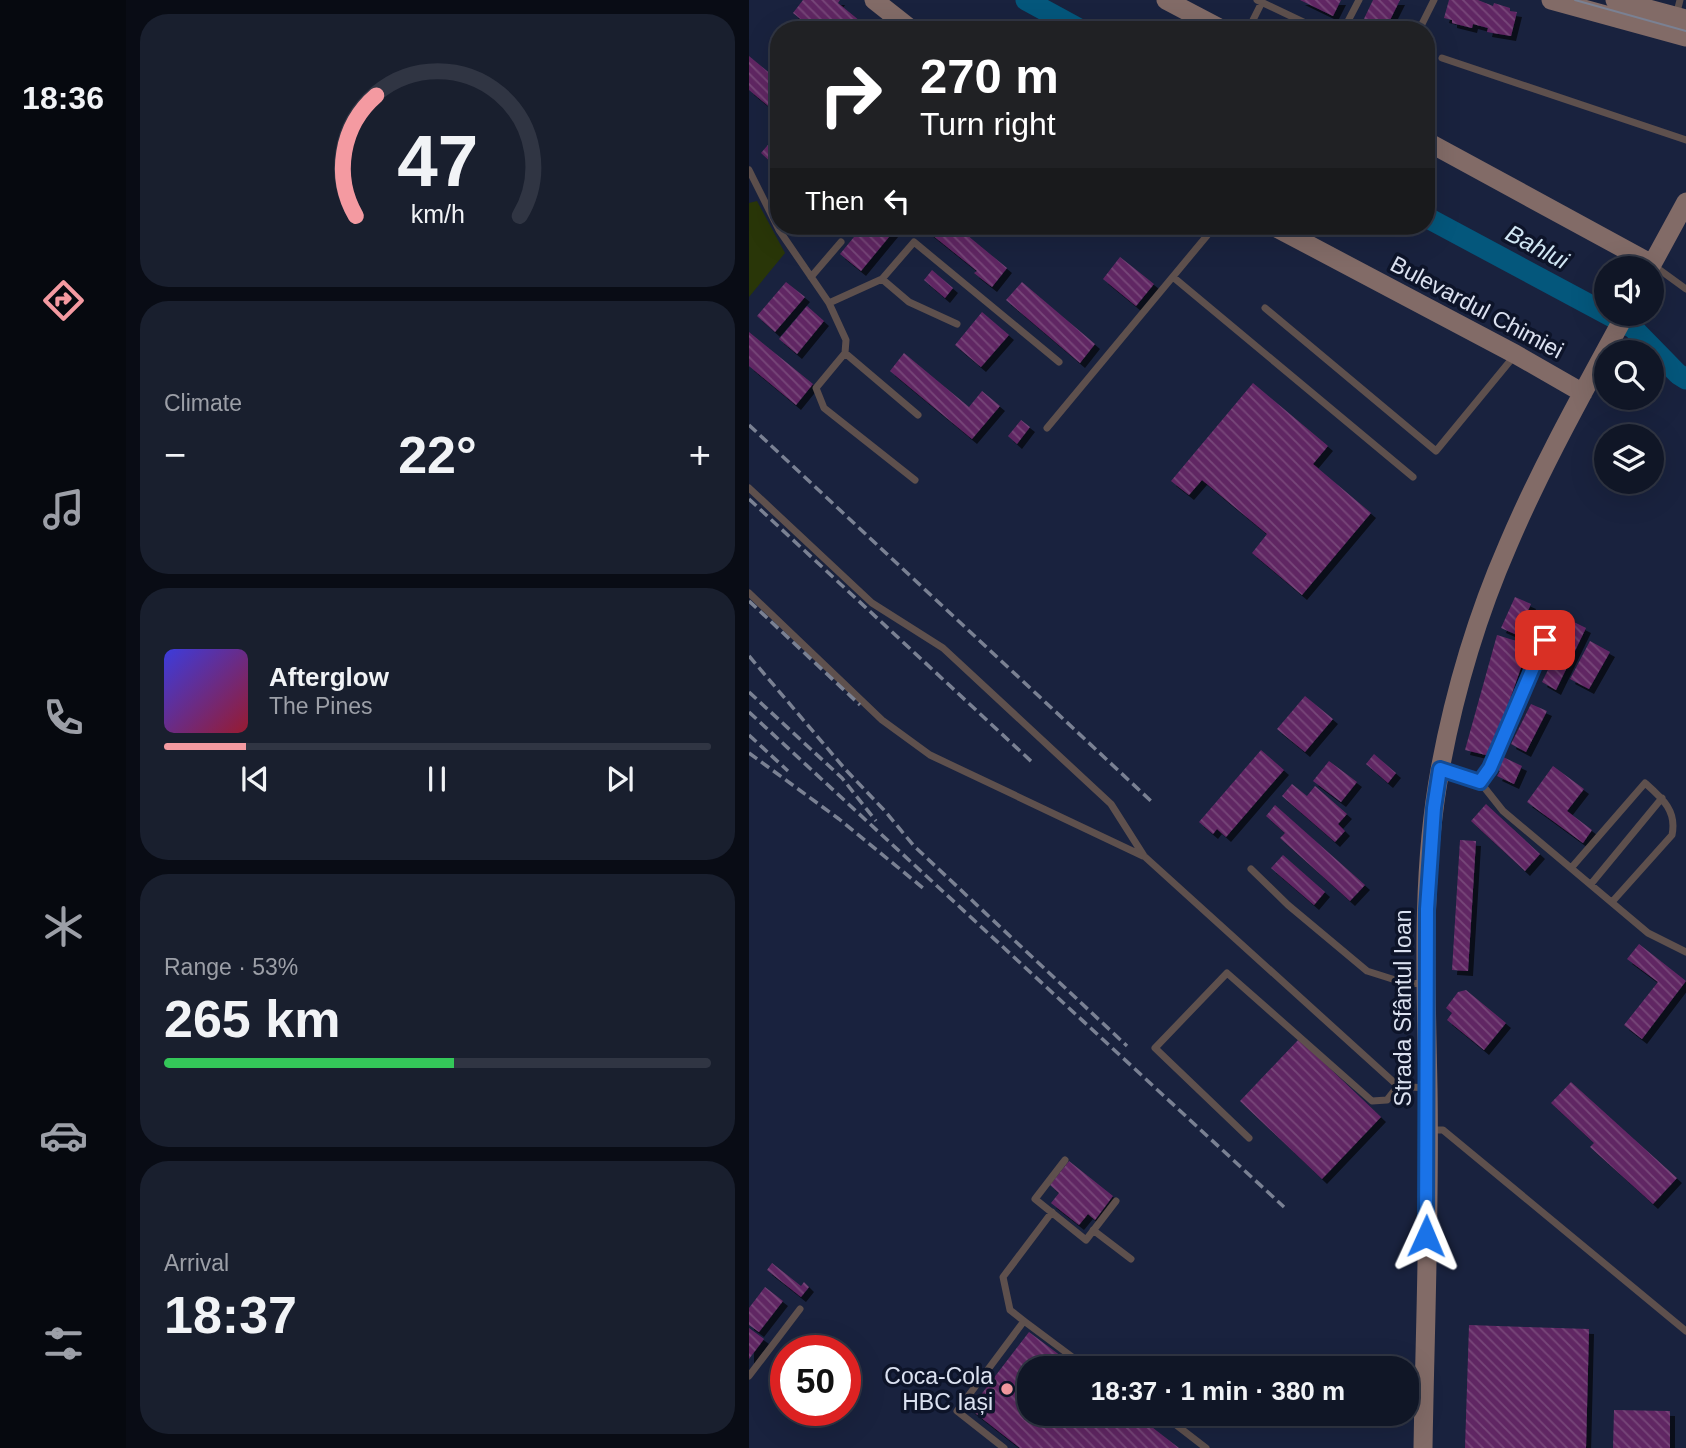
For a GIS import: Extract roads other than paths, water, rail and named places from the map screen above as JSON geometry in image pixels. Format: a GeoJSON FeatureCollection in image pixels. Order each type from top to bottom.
{"type":"FeatureCollection","features":[{"type":"Feature","properties":{"kind":"main road"},"geometry":{"type":"LineString","coordinates":[[874,0],[901,21]]}},
{"type":"Feature","properties":{"kind":"main road"},"geometry":{"type":"LineString","coordinates":[[1166,0],[1206,21]]}},
{"type":"Feature","properties":{"kind":"main road"},"geometry":{"type":"LineString","coordinates":[[1551,0],[1680,21]]}},
{"type":"Feature","properties":{"kind":"main road"},"geometry":{"type":"LineString","coordinates":[[1615,0],[1680,21]]}},
{"type":"Feature","properties":{"kind":"main road"},"geometry":{"type":"LineString","coordinates":[[1435,146],[1633,256]]}},
{"type":"Feature","properties":{"kind":"main road"},"geometry":{"type":"LineString","coordinates":[[1656,256],[1686,202]]}},
{"type":"Feature","properties":{"kind":"main road","name":"Bulevardul Chimiei"},"geometry":{"type":"LineString","coordinates":[[1290,235],[1583,393]]}},
{"type":"Feature","properties":{"kind":"main road","name":"Strada Sfântul Ioan"},"geometry":{"type":"LineString","coordinates":[[1423,1448],[1428,1130],[1427,909],[1434,808],[1440,769],[1460,686],[1490,588],[1531,494],[1619,326]]}},
{"type":"Feature","properties":{"kind":"lane"},"geometry":{"type":"LineString","coordinates":[[1348,21],[1359,0]]}},
{"type":"Feature","properties":{"kind":"lane"},"geometry":{"type":"LineString","coordinates":[[1424,21],[1434,0]]}},
{"type":"Feature","properties":{"kind":"lane"},"geometry":{"type":"LineString","coordinates":[[1252,21],[1260,1],[1301,21]]}},
{"type":"Feature","properties":{"kind":"lane"},"geometry":{"type":"LineString","coordinates":[[1442,58],[1686,141]]}},
{"type":"Feature","properties":{"kind":"lane"},"geometry":{"type":"LineString","coordinates":[[749,170],[770,212]]}},
{"type":"Feature","properties":{"kind":"lane"},"geometry":{"type":"LineString","coordinates":[[782,235],[829,303],[846,340],[845,353],[816,388],[824,408],[915,480]]}},
{"type":"Feature","properties":{"kind":"lane"},"geometry":{"type":"LineString","coordinates":[[1047,428],[1208,235]]}},
{"type":"Feature","properties":{"kind":"lane"},"geometry":{"type":"LineString","coordinates":[[811,277],[841,242]]}},
{"type":"Feature","properties":{"kind":"lane"},"geometry":{"type":"LineString","coordinates":[[829,303],[882,279],[914,242],[1059,362]]}},
{"type":"Feature","properties":{"kind":"lane"},"geometry":{"type":"LineString","coordinates":[[1664,275],[1686,289]]}},
{"type":"Feature","properties":{"kind":"lane"},"geometry":{"type":"LineString","coordinates":[[1173,277],[1413,477]]}},
{"type":"Feature","properties":{"kind":"lane"},"geometry":{"type":"LineString","coordinates":[[882,279],[909,302],[957,324]]}},
{"type":"Feature","properties":{"kind":"lane"},"geometry":{"type":"LineString","coordinates":[[1265,308],[1436,451],[1515,354]]}},
{"type":"Feature","properties":{"kind":"lane"},"geometry":{"type":"LineString","coordinates":[[845,353],[918,415]]}},
{"type":"Feature","properties":{"kind":"lane"},"geometry":{"type":"LineString","coordinates":[[749,488],[872,603],[943,649],[1111,804],[1144,856],[1398,1086],[1428,1088]]}},
{"type":"Feature","properties":{"kind":"lane"},"geometry":{"type":"LineString","coordinates":[[749,593],[882,720],[930,755],[1144,856]]}},
{"type":"Feature","properties":{"kind":"lane"},"geometry":{"type":"LineString","coordinates":[[1480,782],[1490,768],[1545,640]]}},
{"type":"Feature","properties":{"kind":"lane"},"geometry":{"type":"LineString","coordinates":[[1440,769],[1480,782],[1503,811],[1648,933],[1686,951]]}},
{"type":"Feature","properties":{"kind":"lane"},"geometry":{"type":"LineString","coordinates":[[1572,867],[1645,783],[1666,801],[1675,821],[1672,835],[1612,902]]}},
{"type":"Feature","properties":{"kind":"lane"},"geometry":{"type":"LineString","coordinates":[[1591,884],[1662,798]]}},
{"type":"Feature","properties":{"kind":"lane"},"geometry":{"type":"LineString","coordinates":[[1251,869],[1288,905],[1367,971],[1408,984],[1427,983]]}},
{"type":"Feature","properties":{"kind":"lane"},"geometry":{"type":"LineString","coordinates":[[1249,1138],[1155,1048],[1227,973],[1372,1101],[1387,1100],[1398,1086]]}},
{"type":"Feature","properties":{"kind":"lane"},"geometry":{"type":"LineString","coordinates":[[1428,1130],[1443,1130],[1686,1331]]}},
{"type":"Feature","properties":{"kind":"lane"},"geometry":{"type":"LineString","coordinates":[[1065,1160],[1035,1199],[1086,1240],[1116,1201]]}},
{"type":"Feature","properties":{"kind":"lane"},"geometry":{"type":"LineString","coordinates":[[1052,1212],[1003,1277],[1010,1310],[1071,1356]]}},
{"type":"Feature","properties":{"kind":"lane"},"geometry":{"type":"LineString","coordinates":[[1093,1230],[1131,1259]]}},
{"type":"Feature","properties":{"kind":"lane"},"geometry":{"type":"LineString","coordinates":[[749,1376],[800,1309]]}},
{"type":"Feature","properties":{"kind":"lane"},"geometry":{"type":"LineString","coordinates":[[1005,1448],[957,1411],[1024,1321]]}},
{"type":"Feature","properties":{"kind":"lane"},"geometry":{"type":"LineString","coordinates":[[1178,1426],[1206,1448]]}},
{"type":"Feature","properties":{"kind":"waterway","name":"Bahlui"},"geometry":{"type":"LineString","coordinates":[[1026,0],[1064,21]]}},
{"type":"Feature","properties":{"kind":"waterway","name":"Bahlui"},"geometry":{"type":"LineString","coordinates":[[1435,222],[1633,328],[1686,379]]}},
{"type":"Feature","properties":{"kind":"tram line"},"geometry":{"type":"LineString","coordinates":[[1575,0],[1686,31]]}},
{"type":"Feature","properties":{"kind":"railway"},"geometry":{"type":"LineString","coordinates":[[749,425],[1151,801]]}},
{"type":"Feature","properties":{"kind":"railway"},"geometry":{"type":"LineString","coordinates":[[749,499],[1033,763]]}},
{"type":"Feature","properties":{"kind":"railway"},"geometry":{"type":"LineString","coordinates":[[749,601],[860,705]]}},
{"type":"Feature","properties":{"kind":"railway"},"geometry":{"type":"LineString","coordinates":[[749,656],[914,846],[1127,1046]]}},
{"type":"Feature","properties":{"kind":"railway"},"geometry":{"type":"LineString","coordinates":[[749,692],[842,778],[876,821]]}},
{"type":"Feature","properties":{"kind":"railway"},"geometry":{"type":"LineString","coordinates":[[749,712],[1284,1207]]}},
{"type":"Feature","properties":{"kind":"railway"},"geometry":{"type":"LineString","coordinates":[[749,735],[788,771]]}},
{"type":"Feature","properties":{"kind":"railway"},"geometry":{"type":"LineString","coordinates":[[749,753],[839,819],[923,888]]}},
{"type":"Feature","properties":{"kind":"place","name":"Coca-Cola HBC Iași"},"geometry":{"type":"Point","coordinates":[1007,1389]}}]}
